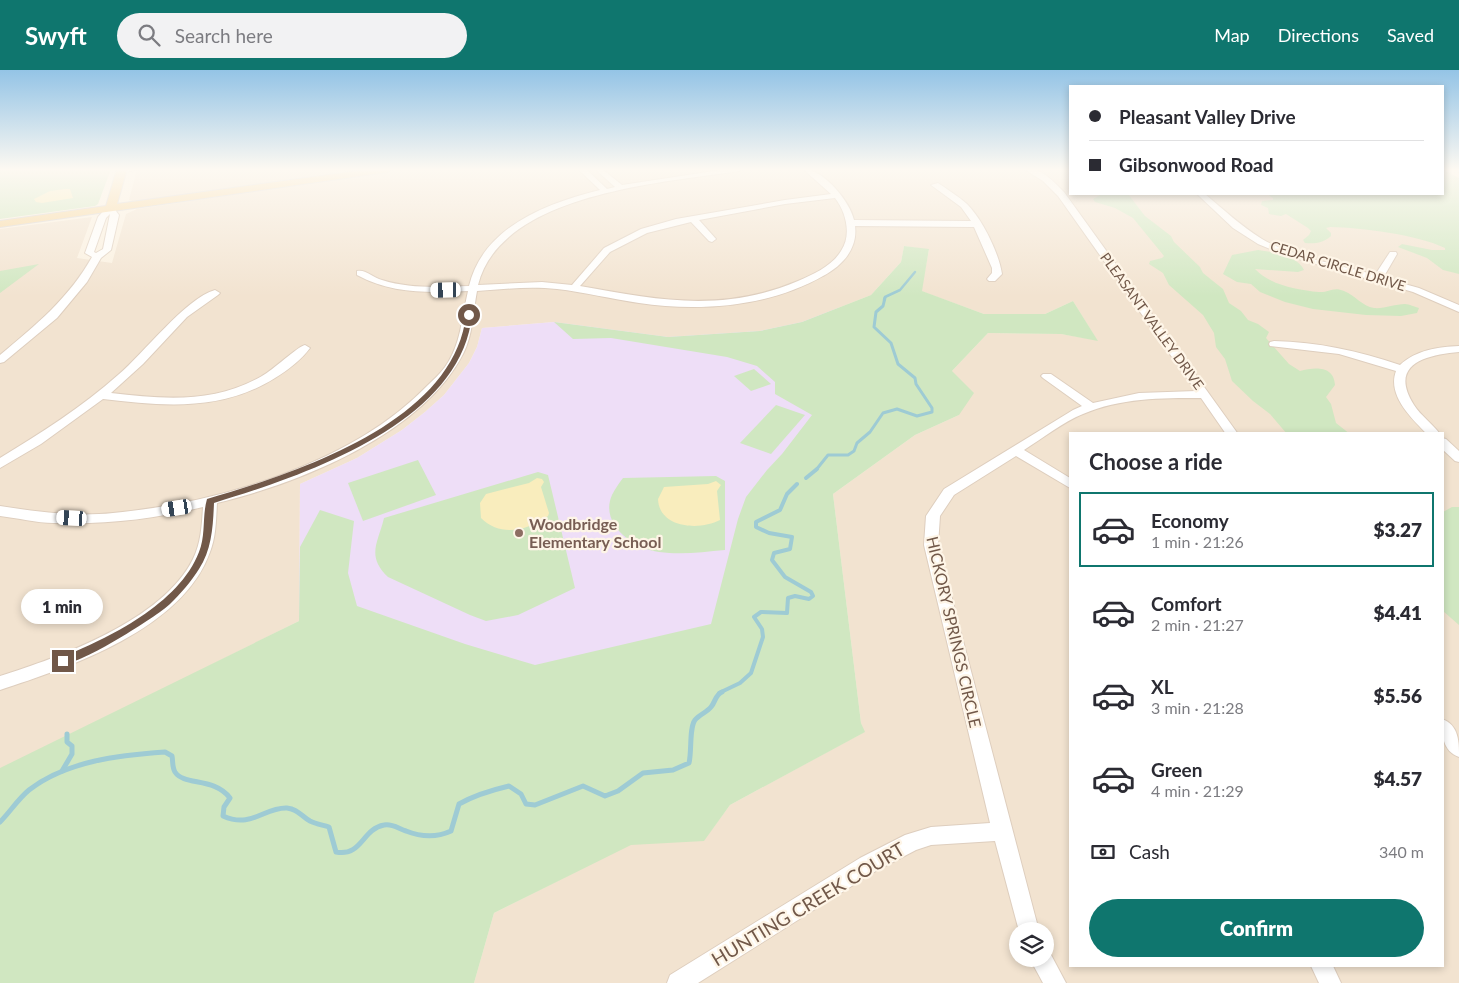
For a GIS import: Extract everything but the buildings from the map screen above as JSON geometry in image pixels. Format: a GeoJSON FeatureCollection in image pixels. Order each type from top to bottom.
{"type":"FeatureCollection","features":[{"type":"Feature","properties":{"kind":"main road"},"geometry":{"type":"LineString","coordinates":[[0,224],[91,212]]}},
{"type":"Feature","properties":{"kind":"street"},"geometry":{"type":"LineString","coordinates":[[97,256],[89,253],[102,217],[107,212]]}},
{"type":"Feature","properties":{"kind":"street"},"geometry":{"type":"LineString","coordinates":[[0,360],[30,337],[69,300],[84,280],[97,256],[107,250],[115,215],[112,212]]}},
{"type":"Feature","properties":{"kind":"street"},"geometry":{"type":"LineString","coordinates":[[0,511],[47,517],[110,518],[177,508],[210,501],[274,482],[336,457],[363,443],[413,408],[432,390],[458,356],[468,328],[472,288],[481,262],[487,252],[523,222],[545,212]]}},
{"type":"Feature","properties":{"kind":"street"},"geometry":{"type":"LineString","coordinates":[[574,288],[599,258],[619,243],[644,231],[734,212]]}},
{"type":"Feature","properties":{"kind":"street"},"geometry":{"type":"LineString","coordinates":[[360,273],[380,282],[417,289],[526,285],[574,288],[669,303],[712,303],[774,293],[818,276],[837,262],[849,246],[852,223],[848,212]]}},
{"type":"Feature","properties":{"kind":"street"},"geometry":{"type":"LineString","coordinates":[[969,212],[996,263],[997,274],[992,280]]}},
{"type":"Feature","properties":{"kind":"street","name":"PLEASANT VALLEY DRIVE"},"geometry":{"type":"LineString","coordinates":[[1074,212],[1231,432]]}},
{"type":"Feature","properties":{"kind":"street","name":"CEDAR CIRCLE DRIVE"},"geometry":{"type":"LineString","coordinates":[[1220,212],[1236,226],[1261,242],[1288,253],[1416,290],[1459,309]]}},
{"type":"Feature","properties":{"kind":"street"},"geometry":{"type":"LineString","coordinates":[[694,219],[712,239]]}},
{"type":"Feature","properties":{"kind":"street"},"geometry":{"type":"LineString","coordinates":[[852,223],[976,224]]}},
{"type":"Feature","properties":{"kind":"street"},"geometry":{"type":"LineString","coordinates":[[1378,278],[1393,254]]}},
{"type":"Feature","properties":{"kind":"street"},"geometry":{"type":"LineString","coordinates":[[0,464],[52,431],[101,395],[140,362],[195,304],[215,293]]}},
{"type":"Feature","properties":{"kind":"street"},"geometry":{"type":"LineString","coordinates":[[1274,344],[1303,344],[1337,350],[1401,369]]}},
{"type":"Feature","properties":{"kind":"street"},"geometry":{"type":"LineString","coordinates":[[101,395],[183,402],[213,398],[248,388],[272,376],[305,348]]}},
{"type":"Feature","properties":{"kind":"street"},"geometry":{"type":"LineString","coordinates":[[1432,432],[1407,404],[1399,384],[1401,369],[1408,362],[1438,350],[1459,349]]}},
{"type":"Feature","properties":{"kind":"street"},"geometry":{"type":"LineString","coordinates":[[1047,376],[1090,406]]}},
{"type":"Feature","properties":{"kind":"street","name":"HICKORY SPRINGS CIRCLE"},"geometry":{"type":"LineString","coordinates":[[1027,922],[931,545],[930,524],[938,505],[949,492],[1066,417],[1090,406],[1110,401],[1148,395],[1204,395]]}},
{"type":"Feature","properties":{"kind":"street"},"geometry":{"type":"LineString","coordinates":[[1444,444],[1459,458]]}},
{"type":"Feature","properties":{"kind":"street"},"geometry":{"type":"LineString","coordinates":[[1015,450],[1069,483]]}},
{"type":"Feature","properties":{"kind":"street"},"geometry":{"type":"LineString","coordinates":[[0,683],[49,667],[92,649],[138,623],[166,602],[197,567],[204,551],[209,532],[210,501]]}},
{"type":"Feature","properties":{"kind":"street"},"geometry":{"type":"LineString","coordinates":[[1444,729],[1459,749]]}},
{"type":"Feature","properties":{"kind":"street","name":"HUNTING CREEK COURT"},"geometry":{"type":"LineString","coordinates":[[678,983],[867,865],[912,842],[931,836],[1002,831]]}},
{"type":"Feature","properties":{"kind":"street"},"geometry":{"type":"LineString","coordinates":[[1046,967],[1055,983]]}},
{"type":"Feature","properties":{"kind":"street"},"geometry":{"type":"LineString","coordinates":[[1322,967],[1330,983]]}},
{"type":"Feature","properties":{"kind":"shaded area"},"geometry":{"type":"Polygon","coordinates":[[[131,212],[1364,212],[1413,221],[1459,253],[1459,983],[474,983],[494,913],[631,844],[704,840],[730,805],[864,732],[861,723],[833,494],[915,435],[959,415],[952,371],[988,333],[1061,334],[1097,340],[1073,301],[1045,314],[984,314],[921,291],[929,250],[904,246],[901,262],[871,295],[802,322],[760,331],[668,337],[554,322],[482,328],[477,347],[469,363],[444,395],[425,412],[402,430],[357,458],[300,484],[299,621],[0,770],[0,229],[92,217],[77,258],[112,263],[126,214],[131,212]]]}},
{"type":"Feature","properties":{"kind":"shaded area","name":"Woodbridge Elementary School"},"geometry":{"type":"Polygon","coordinates":[[[838,308],[854,390],[733,651],[298,741],[300,484],[357,458],[402,430],[425,412],[444,395],[469,363],[477,347],[482,328],[554,322],[668,337],[760,331],[802,322],[838,308]]]}},
{"type":"Feature","properties":{"kind":"green space"},"geometry":{"type":"Polygon","coordinates":[[[0,212],[54,212],[0,219],[0,212]]]}},
{"type":"Feature","properties":{"kind":"green space"},"geometry":{"type":"Polygon","coordinates":[[[1121,212],[1142,212],[1171,236],[1174,242],[1200,267],[1203,273],[1223,289],[1229,303],[1241,311],[1248,320],[1269,332],[1266,338],[1289,364],[1300,371],[1317,368],[1331,374],[1335,385],[1326,397],[1331,404],[1336,423],[1347,432],[1285,432],[1270,414],[1232,381],[1225,359],[1216,347],[1214,333],[1203,315],[1169,285],[1163,273],[1149,264],[1150,261],[1164,256],[1133,218],[1121,212]]]}},
{"type":"Feature","properties":{"kind":"green space"},"geometry":{"type":"Polygon","coordinates":[[[1269,212],[1459,212],[1459,274],[1443,270],[1427,258],[1398,247],[1402,244],[1432,250],[1445,250],[1445,248],[1433,243],[1404,235],[1373,230],[1330,227],[1326,228],[1331,233],[1331,236],[1325,240],[1305,243],[1303,240],[1311,231],[1308,228],[1286,214],[1281,216],[1269,214],[1269,212]]]}},
{"type":"Feature","properties":{"kind":"green space"},"geometry":{"type":"Polygon","coordinates":[[[904,246],[929,249],[922,291],[984,314],[1045,314],[1073,301],[1098,341],[1061,334],[988,333],[952,371],[974,393],[959,415],[915,435],[833,494],[861,723],[865,732],[730,805],[704,841],[631,845],[494,913],[474,983],[0,983],[0,768],[299,621],[300,547],[320,510],[354,521],[348,573],[357,606],[465,644],[535,665],[711,624],[738,519],[746,497],[812,415],[775,394],[775,382],[757,366],[727,357],[611,338],[573,339],[554,322],[668,337],[760,331],[802,322],[871,295],[901,262],[904,246]]]}},
{"type":"Feature","properties":{"kind":"green space"},"geometry":{"type":"Polygon","coordinates":[[[1258,250],[1290,258],[1301,265],[1304,270],[1298,272],[1255,269],[1261,275],[1276,283],[1302,290],[1319,292],[1334,289],[1340,290],[1374,308],[1405,304],[1419,308],[1417,313],[1401,316],[1366,315],[1313,309],[1285,302],[1260,292],[1251,284],[1237,282],[1223,274],[1232,255],[1258,250]]]}},
{"type":"Feature","properties":{"kind":"green space"},"geometry":{"type":"Polygon","coordinates":[[[39,264],[0,293],[0,271],[39,264]]]}},
{"type":"Feature","properties":{"kind":"green space"},"geometry":{"type":"Polygon","coordinates":[[[754,369],[771,384],[751,391],[734,376],[754,369]]]}},
{"type":"Feature","properties":{"kind":"green space"},"geometry":{"type":"Polygon","coordinates":[[[776,405],[805,415],[771,454],[740,443],[776,405]]]}},
{"type":"Feature","properties":{"kind":"green space"},"geometry":{"type":"Polygon","coordinates":[[[418,460],[436,495],[363,521],[348,483],[418,460]]]}},
{"type":"Feature","properties":{"kind":"green space"},"geometry":{"type":"Polygon","coordinates":[[[538,472],[548,475],[575,588],[518,615],[486,621],[388,577],[381,569],[375,556],[384,518],[538,472]]]}},
{"type":"Feature","properties":{"kind":"green space"},"geometry":{"type":"Polygon","coordinates":[[[716,476],[725,481],[725,550],[676,553],[649,550],[639,546],[621,533],[610,516],[609,506],[612,495],[623,478],[716,476]]]}},
{"type":"Feature","properties":{"kind":"green space"},"geometry":{"type":"Polygon","coordinates":[[[1452,507],[1459,507],[1459,625],[1444,612],[1444,511],[1452,507]]]}},
{"type":"Feature","properties":{"kind":"sand"},"geometry":{"type":"Polygon","coordinates":[[[537,478],[542,479],[544,482],[541,487],[549,513],[548,516],[532,525],[514,530],[497,528],[481,518],[480,503],[486,494],[529,483],[537,478]]]}},
{"type":"Feature","properties":{"kind":"sand"},"geometry":{"type":"Polygon","coordinates":[[[716,481],[721,485],[717,491],[720,520],[691,526],[673,521],[665,516],[660,509],[658,499],[664,487],[708,484],[716,481]]]}},
{"type":"Feature","properties":{"kind":"waterway"},"geometry":{"type":"LineString","coordinates":[[884,300],[885,297],[900,290],[915,272]]}},
{"type":"Feature","properties":{"kind":"waterway"},"geometry":{"type":"LineString","coordinates":[[816,469],[828,455],[848,455],[854,451],[857,443],[870,432],[883,413],[897,409],[917,416],[932,412],[932,408],[916,384],[915,378],[898,364],[891,343],[874,327],[876,312],[883,306],[885,298]]}},
{"type":"Feature","properties":{"kind":"waterway"},"geometry":{"type":"LineString","coordinates":[[806,478],[816,469]]}},
{"type":"Feature","properties":{"kind":"waterway"},"geometry":{"type":"LineString","coordinates":[[719,693],[740,683],[751,673],[763,637],[762,629],[754,617],[761,612],[787,613],[788,598],[795,596],[809,599],[813,596],[811,592],[785,577],[772,560],[774,553],[790,549],[792,537],[769,533],[756,527],[756,522],[780,510],[787,494],[797,484]]}},
{"type":"Feature","properties":{"kind":"waterway"},"geometry":{"type":"LineString","coordinates":[[0,822],[29,790],[60,772],[94,761],[165,752],[172,756],[174,770],[179,776],[216,787],[230,798],[224,807],[223,816],[242,820],[279,809],[291,809],[297,811],[310,821],[329,827],[336,852],[345,852],[357,847],[371,832],[384,825],[393,825],[412,833],[423,835],[440,835],[451,831],[459,804],[490,791],[509,786],[521,794],[526,804],[535,805],[583,786],[605,796],[618,791],[643,773],[673,770],[689,763],[693,724],[697,718],[711,707],[717,696],[722,692]]}},
{"type":"Feature","properties":{"kind":"waterway"},"geometry":{"type":"LineString","coordinates":[[62,771],[72,754],[72,746],[67,742],[67,734]]}},
{"type":"Feature","properties":{"kind":"place","name":"Woodbridge Elementary School"},"geometry":{"type":"Point","coordinates":[519,533]}},
{"type":"Feature","properties":{"kind":"route"},"geometry":{"type":"LineString","coordinates":[[63,661],[92,649],[146,618],[166,602],[186,581],[197,567],[204,551],[209,532],[210,501],[274,482],[336,457],[363,443],[413,408],[432,390],[458,356],[464,343],[469,315]]}}]}
